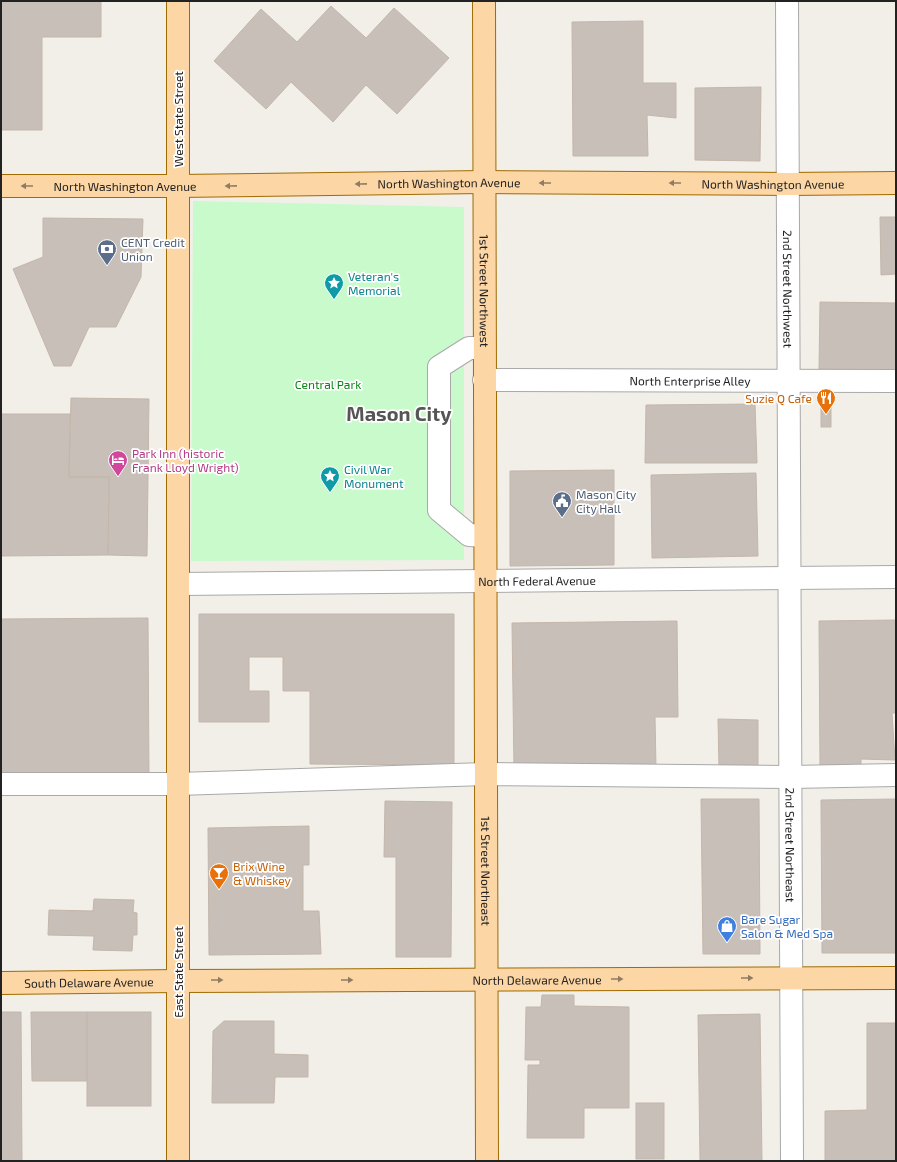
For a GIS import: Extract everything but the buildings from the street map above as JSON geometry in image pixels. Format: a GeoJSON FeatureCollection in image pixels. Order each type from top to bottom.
{"type":"FeatureCollection","features":[{"type":"Feature","properties":{"kind":"main road","name":"West State Street"},"geometry":{"type":"LineString","coordinates":[[178,1],[178,584]]}},
{"type":"Feature","properties":{"kind":"main road","name":"1st Street Northwest"},"geometry":{"type":"LineString","coordinates":[[484,1],[485,581]]}},
{"type":"Feature","properties":{"kind":"main road","name":"North Washington Avenue"},"geometry":{"type":"LineString","coordinates":[[1,186],[178,186],[484,182],[787,184],[896,183]]}},
{"type":"Feature","properties":{"kind":"main road","name":"1st Street Northeast"},"geometry":{"type":"LineString","coordinates":[[485,581],[487,1161]]}},
{"type":"Feature","properties":{"kind":"main road","name":"East State Street"},"geometry":{"type":"LineString","coordinates":[[178,584],[178,1161]]}},
{"type":"Feature","properties":{"kind":"main road","name":"North Delaware Avenue"},"geometry":{"type":"LineString","coordinates":[[178,981],[896,978]]}},
{"type":"Feature","properties":{"kind":"main road","name":"South Delaware Avenue"},"geometry":{"type":"LineString","coordinates":[[1,983],[178,981]]}},
{"type":"Feature","properties":{"kind":"street","name":"2nd Street Northwest"},"geometry":{"type":"LineString","coordinates":[[787,1],[789,578]]}},
{"type":"Feature","properties":{"kind":"street"},"geometry":{"type":"LineString","coordinates":[[484,348],[469,348],[438,367],[438,384],[439,510],[469,535],[485,536]]}},
{"type":"Feature","properties":{"kind":"street","name":"North Enterprise Alley"},"geometry":{"type":"LineString","coordinates":[[484,380],[896,381]]}},
{"type":"Feature","properties":{"kind":"street","name":"North Federal Avenue"},"geometry":{"type":"LineString","coordinates":[[178,584],[896,577]]}},
{"type":"Feature","properties":{"kind":"street","name":"2nd Street Northeast"},"geometry":{"type":"LineString","coordinates":[[789,578],[792,1161]]}},
{"type":"Feature","properties":{"kind":"street"},"geometry":{"type":"LineString","coordinates":[[1,784],[178,784],[486,774],[791,777],[896,775]]}},
{"type":"Feature","properties":{"kind":"green space","name":"Central Park"},"geometry":{"type":"Polygon","coordinates":[[[193,201],[464,207],[464,560],[191,561],[193,201]]]}},
{"type":"Feature","properties":{"kind":"place","name":"CENT Credit Union"},"geometry":{"type":"Point","coordinates":[107,266]}},
{"type":"Feature","properties":{"kind":"place","name":"Veteran's Memorial"},"geometry":{"type":"Point","coordinates":[334,300]}},
{"type":"Feature","properties":{"kind":"place","name":"Suzie Q Cafe"},"geometry":{"type":"Point","coordinates":[826,415]}},
{"type":"Feature","properties":{"kind":"place","name":"Park Inn (historic Frank Lloyd Wright)"},"geometry":{"type":"Point","coordinates":[118,477]}},
{"type":"Feature","properties":{"kind":"place","name":"Civil War Monument"},"geometry":{"type":"Point","coordinates":[330,493]}},
{"type":"Feature","properties":{"kind":"place","name":"Mason City City Hall"},"geometry":{"type":"Point","coordinates":[562,518]}},
{"type":"Feature","properties":{"kind":"place","name":"Brix Wine & Whiskey"},"geometry":{"type":"Point","coordinates":[219,890]}},
{"type":"Feature","properties":{"kind":"place","name":"Bare Sugar Salon & Med Spa"},"geometry":{"type":"Point","coordinates":[727,943]}},
{"type":"Feature","properties":{"kind":"district","name":"Mason City"},"geometry":{"type":"Point","coordinates":[399,413]}}]}
